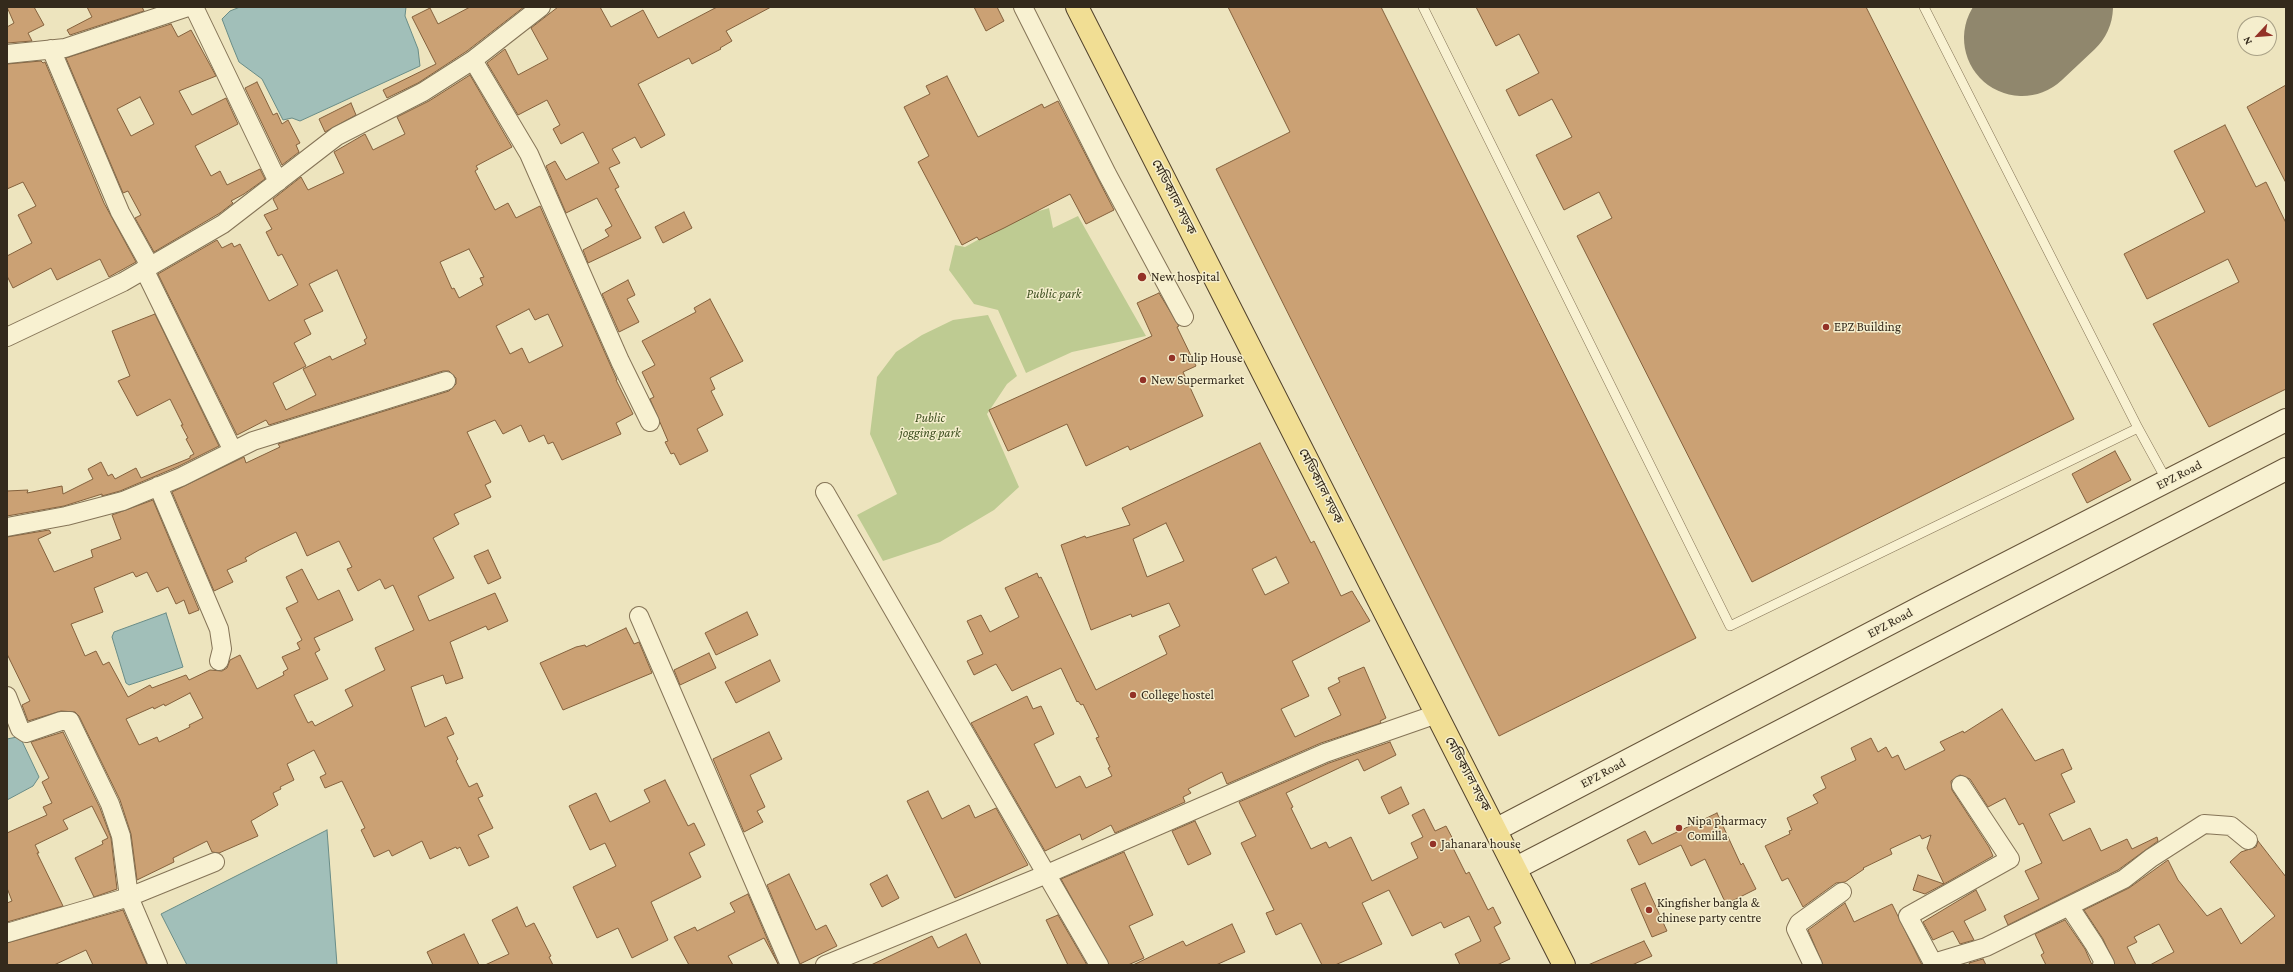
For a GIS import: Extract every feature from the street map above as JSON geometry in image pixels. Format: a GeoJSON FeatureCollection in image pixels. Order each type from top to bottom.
{"type":"FeatureCollection","features":[{"type":"Feature","properties":{"kind":"main road","name":"মেডিক্যাল সড়ক"},"geometry":{"type":"LineString","coordinates":[[1077,7],[1497,829],[1564,965]]}},
{"type":"Feature","properties":{"kind":"main road","name":"EPZ Road"},"geometry":{"type":"LineString","coordinates":[[1497,829],[1926,605],[2286,420]]}},
{"type":"Feature","properties":{"kind":"main road"},"geometry":{"type":"LineString","coordinates":[[1516,868],[2286,469]]}},
{"type":"Feature","properties":{"kind":"street"},"geometry":{"type":"LineString","coordinates":[[7,54],[65,48],[188,7]]}},
{"type":"Feature","properties":{"kind":"street"},"geometry":{"type":"LineString","coordinates":[[194,7],[278,182]]}},
{"type":"Feature","properties":{"kind":"street"},"geometry":{"type":"LineString","coordinates":[[7,337],[124,282],[223,224],[337,136],[423,92],[473,60],[541,7]]}},
{"type":"Feature","properties":{"kind":"street"},"geometry":{"type":"LineString","coordinates":[[1023,7],[1107,174],[1184,317]]}},
{"type":"Feature","properties":{"kind":"street"},"geometry":{"type":"LineString","coordinates":[[51,49],[120,212],[233,451]]}},
{"type":"Feature","properties":{"kind":"street"},"geometry":{"type":"LineString","coordinates":[[473,60],[528,154],[620,361],[650,422]]}},
{"type":"Feature","properties":{"kind":"street"},"geometry":{"type":"LineString","coordinates":[[7,527],[30,524],[123,501],[267,437],[446,381]]}},
{"type":"Feature","properties":{"kind":"street"},"geometry":{"type":"LineString","coordinates":[[158,486],[219,629],[222,649],[219,661]]}},
{"type":"Feature","properties":{"kind":"street"},"geometry":{"type":"LineString","coordinates":[[825,492],[1099,965]]}},
{"type":"Feature","properties":{"kind":"street"},"geometry":{"type":"LineString","coordinates":[[639,616],[790,965]]}},
{"type":"Feature","properties":{"kind":"street"},"geometry":{"type":"LineString","coordinates":[[7,696],[20,729],[26,733],[61,720],[70,721],[110,804],[121,836],[129,897],[158,965]]}},
{"type":"Feature","properties":{"kind":"street"},"geometry":{"type":"LineString","coordinates":[[825,965],[1047,874],[1325,753],[1437,714]]}},
{"type":"Feature","properties":{"kind":"street"},"geometry":{"type":"LineString","coordinates":[[1961,785],[2010,859],[1908,916],[1933,963],[1986,947],[2124,879],[2151,858],[2204,824],[2231,826],[2248,840]]}},
{"type":"Feature","properties":{"kind":"street"},"geometry":{"type":"LineString","coordinates":[[7,933],[129,897],[214,862]]}},
{"type":"Feature","properties":{"kind":"street"},"geometry":{"type":"LineString","coordinates":[[1813,965],[1796,929],[1799,923],[1842,892]]}},
{"type":"Feature","properties":{"kind":"street"},"geometry":{"type":"LineString","coordinates":[[2069,906],[2094,944],[2105,964],[2102,965]]}},
{"type":"Feature","properties":{"kind":"lane"},"geometry":{"type":"LineString","coordinates":[[1423,7],[1730,626],[2138,428]]}},
{"type":"Feature","properties":{"kind":"lane"},"geometry":{"type":"LineString","coordinates":[[1924,7],[2138,428],[2167,481]]}},
{"type":"Feature","properties":{"kind":"green space","name":"Public park"},"geometry":{"type":"Polygon","coordinates":[[[1049,208],[1053,228],[1078,216],[1146,336],[1072,352],[1026,373],[998,310],[974,304],[949,270],[955,245],[965,247],[1019,217],[1049,208]]]}},
{"type":"Feature","properties":{"kind":"green space","name":"Public jogging park"},"geometry":{"type":"Polygon","coordinates":[[[988,315],[1017,376],[1007,384],[987,414],[1019,487],[994,510],[940,542],[883,561],[857,515],[897,494],[870,434],[877,377],[896,352],[922,335],[953,320],[988,315]]]}},
{"type":"Feature","properties":{"kind":"water"},"geometry":{"type":"Polygon","coordinates":[[[240,7],[406,7],[405,16],[418,49],[420,66],[300,121],[292,118],[283,120],[262,79],[239,62],[222,19],[230,11],[240,7]]]}},
{"type":"Feature","properties":{"kind":"water"},"geometry":{"type":"Polygon","coordinates":[[[166,613],[183,667],[129,685],[126,683],[112,637],[114,632],[166,613]]]}},
{"type":"Feature","properties":{"kind":"water"},"geometry":{"type":"Polygon","coordinates":[[[17,737],[21,739],[39,777],[33,786],[7,800],[7,739],[17,737]]]}},
{"type":"Feature","properties":{"kind":"water"},"geometry":{"type":"Polygon","coordinates":[[[327,830],[337,965],[187,965],[161,914],[327,830]]]}},
{"type":"Feature","properties":{"kind":"building"},"geometry":{"type":"Polygon","coordinates":[[[7,7],[34,7],[44,25],[28,33],[32,41],[7,43],[7,27],[14,23],[7,7]]]}},
{"type":"Feature","properties":{"kind":"building"},"geometry":{"type":"Polygon","coordinates":[[[87,7],[142,7],[144,11],[70,35],[67,30],[92,17],[87,7]]]}},
{"type":"Feature","properties":{"kind":"building"},"geometry":{"type":"Polygon","coordinates":[[[470,7],[524,7],[467,51],[418,83],[387,98],[383,90],[436,64],[412,17],[430,8],[438,24],[470,7]]]}},
{"type":"Feature","properties":{"kind":"building"},"geometry":{"type":"Polygon","coordinates":[[[558,7],[600,7],[611,27],[643,10],[658,38],[717,7],[771,7],[726,31],[732,41],[720,48],[721,49],[692,64],[689,58],[638,84],[665,135],[641,148],[635,137],[612,149],[620,163],[609,168],[619,187],[615,189],[641,238],[588,263],[583,250],[609,236],[605,230],[612,226],[597,198],[566,213],[546,166],[555,161],[566,180],[599,163],[583,132],[561,144],[553,129],[560,125],[547,100],[518,115],[487,63],[505,49],[518,75],[548,59],[531,28],[558,7]]]}},
{"type":"Feature","properties":{"kind":"building"},"geometry":{"type":"Polygon","coordinates":[[[974,7],[997,7],[1004,21],[986,31],[974,7]]]}},
{"type":"Feature","properties":{"kind":"building"},"geometry":{"type":"Polygon","coordinates":[[[1228,7],[1381,7],[1696,638],[1499,736],[1216,169],[1290,132],[1228,7]]]}},
{"type":"Feature","properties":{"kind":"building","name":"EPZ Building"},"geometry":{"type":"Polygon","coordinates":[[[1476,7],[1866,7],[2074,419],[1752,582],[1577,236],[1612,218],[1599,192],[1564,210],[1536,155],[1572,137],[1552,99],[1519,116],[1506,90],[1539,73],[1519,34],[1496,46],[1476,7]]]}},
{"type":"Feature","properties":{"kind":"building"},"geometry":{"type":"Polygon","coordinates":[[[171,24],[178,37],[191,30],[216,76],[179,91],[192,115],[226,98],[238,124],[195,146],[211,176],[220,171],[227,185],[260,169],[265,179],[231,201],[233,203],[220,213],[154,252],[135,218],[141,215],[128,191],[123,193],[66,58],[171,24]],[[140,97],[117,109],[131,136],[154,124],[140,97]]]}},
{"type":"Feature","properties":{"kind":"building"},"geometry":{"type":"Polygon","coordinates":[[[41,61],[43,63],[45,62],[104,203],[136,262],[109,277],[100,259],[57,280],[51,268],[13,288],[7,276],[7,256],[32,243],[18,215],[36,206],[23,182],[7,189],[7,64],[41,61]]]}},
{"type":"Feature","properties":{"kind":"building"},"geometry":{"type":"Polygon","coordinates":[[[470,75],[512,147],[476,166],[478,169],[475,171],[495,210],[508,203],[516,218],[540,206],[616,380],[633,414],[616,423],[621,434],[562,460],[553,442],[548,444],[544,435],[529,442],[521,425],[503,434],[495,420],[467,432],[491,482],[485,485],[491,497],[454,514],[459,524],[433,538],[454,578],[418,596],[429,621],[495,593],[508,621],[488,630],[486,626],[450,642],[463,678],[446,684],[443,675],[411,687],[425,727],[446,717],[454,734],[447,737],[458,759],[456,761],[469,787],[477,783],[483,796],[478,798],[493,828],[478,835],[489,857],[469,866],[460,847],[457,849],[456,847],[430,859],[422,841],[392,856],[389,850],[374,857],[361,830],[365,828],[342,781],[325,788],[320,777],[326,774],[314,750],[287,764],[294,780],[280,787],[281,789],[273,793],[278,805],[251,821],[258,836],[219,853],[212,852],[207,841],[173,858],[174,862],[137,880],[131,834],[120,800],[79,716],[75,712],[61,711],[28,721],[22,705],[30,701],[7,654],[7,537],[49,530],[51,533],[38,539],[54,572],[93,557],[91,550],[121,539],[112,515],[153,500],[199,610],[189,614],[184,600],[176,604],[168,587],[157,592],[147,572],[136,577],[133,572],[94,588],[103,612],[71,624],[85,656],[96,651],[103,665],[109,662],[128,697],[150,685],[152,688],[186,675],[189,680],[210,670],[222,671],[227,668],[230,660],[240,655],[257,689],[284,675],[283,672],[288,669],[282,657],[300,649],[297,643],[302,640],[286,608],[298,602],[286,577],[302,569],[318,600],[339,590],[353,620],[314,638],[320,650],[315,653],[328,679],[294,695],[308,723],[312,721],[315,726],[353,706],[345,690],[385,670],[375,648],[414,630],[393,585],[385,589],[380,579],[358,591],[347,569],[352,567],[339,541],[307,556],[296,532],[259,550],[245,558],[247,561],[227,570],[233,582],[214,591],[172,492],[244,457],[246,463],[280,447],[278,444],[449,391],[456,384],[456,378],[449,371],[443,371],[269,425],[266,420],[237,435],[158,274],[217,240],[222,248],[232,243],[234,247],[240,244],[269,301],[298,285],[282,254],[278,256],[266,232],[272,229],[264,215],[278,209],[273,199],[301,177],[308,190],[344,173],[334,152],[365,134],[373,150],[405,134],[397,117],[429,101],[470,75]],[[469,249],[440,262],[452,289],[454,288],[459,298],[483,285],[480,278],[484,277],[469,249]],[[337,270],[309,284],[323,311],[304,320],[311,334],[294,343],[306,366],[273,383],[286,410],[316,395],[303,369],[330,356],[332,360],[366,344],[364,340],[367,338],[337,270]],[[529,309],[496,326],[510,354],[522,348],[529,363],[563,346],[548,314],[535,320],[529,309]],[[190,693],[165,706],[164,704],[154,709],[153,707],[126,719],[139,745],[157,737],[159,742],[190,727],[189,725],[203,718],[190,693]]]}},
{"type":"Feature","properties":{"kind":"building"},"geometry":{"type":"Polygon","coordinates":[[[947,76],[978,137],[1042,104],[1044,108],[1058,101],[1114,210],[1086,224],[1070,194],[979,240],[977,237],[962,245],[918,162],[929,156],[904,107],[930,94],[926,86],[947,76]]]}},
{"type":"Feature","properties":{"kind":"building"},"geometry":{"type":"Polygon","coordinates":[[[257,82],[273,115],[277,113],[282,124],[288,120],[300,143],[296,145],[299,152],[282,165],[245,88],[257,82]]]}},
{"type":"Feature","properties":{"kind":"building"},"geometry":{"type":"Polygon","coordinates":[[[2286,85],[2286,183],[2247,107],[2286,85]]]}},
{"type":"Feature","properties":{"kind":"building"},"geometry":{"type":"Polygon","coordinates":[[[351,103],[356,115],[325,132],[319,119],[351,103]]]}},
{"type":"Feature","properties":{"kind":"building"},"geometry":{"type":"Polygon","coordinates":[[[2225,125],[2256,187],[2266,182],[2286,223],[2286,389],[2209,427],[2153,324],[2239,282],[2228,259],[2147,299],[2124,254],[2205,212],[2174,151],[2225,125]]]}},
{"type":"Feature","properties":{"kind":"building"},"geometry":{"type":"Polygon","coordinates":[[[684,212],[692,228],[663,243],[655,227],[684,212]]]}},
{"type":"Feature","properties":{"kind":"building"},"geometry":{"type":"Polygon","coordinates":[[[628,280],[635,295],[627,299],[639,322],[619,332],[602,294],[628,280]]]}},
{"type":"Feature","properties":{"kind":"building"},"geometry":{"type":"Polygon","coordinates":[[[1159,293],[1179,326],[1177,327],[1196,366],[1183,372],[1203,416],[1130,450],[1128,446],[1086,466],[1067,424],[1008,451],[989,410],[1152,336],[1137,303],[1159,293]]]}},
{"type":"Feature","properties":{"kind":"building"},"geometry":{"type":"Polygon","coordinates":[[[710,299],[743,361],[710,378],[715,389],[711,391],[723,415],[697,429],[708,451],[680,465],[674,453],[671,454],[665,442],[668,441],[650,399],[654,397],[642,372],[655,365],[642,341],[696,312],[694,308],[710,299]]]}},
{"type":"Feature","properties":{"kind":"building"},"geometry":{"type":"Polygon","coordinates":[[[155,314],[219,446],[177,467],[120,491],[102,496],[102,494],[64,506],[7,516],[7,491],[28,490],[27,493],[62,486],[63,494],[93,479],[88,469],[101,462],[108,476],[112,474],[115,479],[136,468],[141,478],[190,458],[190,456],[194,454],[186,439],[188,438],[181,425],[183,425],[170,399],[137,416],[118,381],[130,376],[112,331],[155,314]]]}},
{"type":"Feature","properties":{"kind":"building"},"geometry":{"type":"Polygon","coordinates":[[[1260,443],[1311,543],[1314,541],[1341,596],[1352,591],[1370,621],[1292,661],[1309,696],[1281,709],[1295,737],[1341,715],[1328,688],[1340,682],[1338,678],[1364,667],[1386,718],[1380,721],[1381,723],[1321,743],[1227,784],[1222,772],[1188,789],[1191,793],[1183,797],[1185,802],[1115,833],[1111,825],[1082,840],[1080,834],[1045,851],[971,723],[1027,696],[1033,709],[1041,706],[1054,734],[1034,744],[1056,788],[1080,776],[1086,788],[1112,776],[1108,768],[1110,767],[1096,738],[1099,737],[1083,704],[1081,705],[1078,701],[1077,702],[1061,668],[1012,691],[996,664],[974,675],[967,661],[983,654],[967,621],[981,615],[990,632],[1019,617],[1005,588],[1037,573],[1039,578],[1041,577],[1096,690],[1167,654],[1159,636],[1180,626],[1169,603],[1132,617],[1131,614],[1091,630],[1061,545],[1085,536],[1086,538],[1130,525],[1122,508],[1260,443]],[[1166,523],[1133,539],[1147,577],[1184,561],[1166,523]],[[1276,557],[1252,569],[1265,595],[1289,583],[1276,557]]]}},
{"type":"Feature","properties":{"kind":"building"},"geometry":{"type":"Polygon","coordinates":[[[2115,451],[2131,480],[2087,503],[2072,474],[2115,451]]]}},
{"type":"Feature","properties":{"kind":"building"},"geometry":{"type":"Polygon","coordinates":[[[488,550],[501,578],[488,584],[474,556],[488,550]]]}},
{"type":"Feature","properties":{"kind":"building"},"geometry":{"type":"Polygon","coordinates":[[[747,612],[758,635],[716,655],[705,633],[747,612]]]}},
{"type":"Feature","properties":{"kind":"building"},"geometry":{"type":"Polygon","coordinates":[[[626,628],[634,644],[639,642],[652,673],[563,710],[540,663],[576,647],[585,645],[586,647],[626,628]]]}},
{"type":"Feature","properties":{"kind":"building"},"geometry":{"type":"Polygon","coordinates":[[[709,653],[716,668],[680,685],[674,670],[709,653]]]}},
{"type":"Feature","properties":{"kind":"building"},"geometry":{"type":"Polygon","coordinates":[[[770,660],[780,681],[736,703],[725,682],[770,660]]]}},
{"type":"Feature","properties":{"kind":"building"},"geometry":{"type":"Polygon","coordinates":[[[2002,709],[2035,761],[2063,749],[2072,769],[2061,774],[2075,802],[2049,814],[2063,841],[2090,828],[2101,851],[2127,839],[2132,849],[2157,837],[2158,841],[2118,870],[2008,925],[2004,916],[2039,899],[2025,871],[2042,863],[2023,823],[2019,825],[2005,798],[1988,807],[1970,779],[1960,775],[1951,781],[1952,790],[1989,847],[1993,856],[1944,884],[1927,848],[1931,835],[1922,839],[1920,835],[1890,849],[1892,854],[1863,868],[1864,869],[1845,882],[1836,883],[1803,907],[1788,878],[1782,881],[1765,846],[1790,834],[1789,831],[1792,830],[1787,818],[1818,803],[1813,795],[1826,788],[1821,777],[1856,760],[1851,748],[1871,738],[1878,752],[1886,747],[1892,758],[1898,755],[1905,770],[1945,750],[1940,742],[1963,731],[1964,733],[2002,709]]]}},
{"type":"Feature","properties":{"kind":"building"},"geometry":{"type":"Polygon","coordinates":[[[63,732],[100,808],[111,838],[117,889],[94,897],[75,858],[103,844],[102,841],[108,838],[92,806],[63,820],[68,829],[35,845],[39,853],[37,853],[63,906],[7,922],[7,903],[12,901],[7,888],[7,833],[47,815],[43,807],[52,803],[42,782],[49,778],[31,742],[63,732]]]}},
{"type":"Feature","properties":{"kind":"building"},"geometry":{"type":"Polygon","coordinates":[[[769,732],[782,759],[750,775],[765,807],[757,811],[763,822],[744,832],[713,759],[769,732]]]}},
{"type":"Feature","properties":{"kind":"building"},"geometry":{"type":"Polygon","coordinates":[[[1390,742],[1396,755],[1364,771],[1358,759],[1286,793],[1293,807],[1291,808],[1311,849],[1326,842],[1329,848],[1351,837],[1372,881],[1418,858],[1411,843],[1423,837],[1412,815],[1424,809],[1435,831],[1446,826],[1456,845],[1452,846],[1466,874],[1469,872],[1488,910],[1493,907],[1501,923],[1494,927],[1510,959],[1497,965],[1460,965],[1455,954],[1481,941],[1469,916],[1444,928],[1441,922],[1412,936],[1389,890],[1362,903],[1382,944],[1335,965],[1322,965],[1301,923],[1276,935],[1266,913],[1274,910],[1241,843],[1256,836],[1239,802],[1329,763],[1390,742]]]}},
{"type":"Feature","properties":{"kind":"building"},"geometry":{"type":"Polygon","coordinates":[[[665,780],[688,826],[694,823],[705,845],[689,853],[701,877],[651,902],[668,940],[632,958],[618,928],[597,938],[573,887],[616,866],[605,843],[590,850],[569,806],[596,793],[610,822],[650,802],[644,790],[665,780]]]}},
{"type":"Feature","properties":{"kind":"building"},"geometry":{"type":"Polygon","coordinates":[[[1401,787],[1409,804],[1389,814],[1381,797],[1401,787]]]}},
{"type":"Feature","properties":{"kind":"building"},"geometry":{"type":"Polygon","coordinates":[[[928,791],[942,819],[969,805],[975,818],[996,808],[1028,865],[955,898],[907,801],[928,791]]]}},
{"type":"Feature","properties":{"kind":"building"},"geometry":{"type":"Polygon","coordinates":[[[1717,813],[1741,865],[1743,863],[1756,889],[1726,904],[1705,859],[1691,866],[1681,845],[1639,865],[1627,840],[1645,831],[1652,844],[1717,813]]]}},
{"type":"Feature","properties":{"kind":"building"},"geometry":{"type":"Polygon","coordinates":[[[1195,821],[1211,854],[1188,865],[1172,831],[1195,821]]]}},
{"type":"Feature","properties":{"kind":"building"},"geometry":{"type":"Polygon","coordinates":[[[2258,841],[2286,877],[2286,965],[2150,965],[2174,952],[2159,924],[2134,937],[2137,942],[2127,947],[2136,965],[2115,965],[2103,939],[2084,910],[2129,888],[2168,860],[2178,880],[2207,916],[2221,908],[2241,944],[2275,916],[2230,862],[2241,852],[2256,847],[2258,841]]]}},
{"type":"Feature","properties":{"kind":"building"},"geometry":{"type":"Polygon","coordinates":[[[1124,852],[1153,915],[1129,926],[1144,958],[1128,965],[1109,965],[1061,879],[1124,852]]]}},
{"type":"Feature","properties":{"kind":"building"},"geometry":{"type":"Polygon","coordinates":[[[789,874],[816,930],[826,925],[837,946],[800,964],[767,885],[789,874]]]}},
{"type":"Feature","properties":{"kind":"building"},"geometry":{"type":"Polygon","coordinates":[[[887,875],[899,898],[882,907],[870,884],[887,875]]]}},
{"type":"Feature","properties":{"kind":"building"},"geometry":{"type":"Polygon","coordinates":[[[1918,875],[1944,884],[1925,894],[1913,890],[1918,875]]]}},
{"type":"Feature","properties":{"kind":"building","name":"Kingfisher bangla & chinese party centre"},"geometry":{"type":"Polygon","coordinates":[[[1645,883],[1667,931],[1652,937],[1631,889],[1645,883]]]}},
{"type":"Feature","properties":{"kind":"building"},"geometry":{"type":"Polygon","coordinates":[[[1976,890],[1986,910],[1964,921],[1974,940],[1960,944],[1953,931],[1933,940],[1923,922],[1976,890]]]}},
{"type":"Feature","properties":{"kind":"building"},"geometry":{"type":"Polygon","coordinates":[[[748,894],[778,964],[764,938],[728,956],[733,965],[689,965],[674,937],[695,927],[697,931],[735,912],[730,903],[748,894]]]}},
{"type":"Feature","properties":{"kind":"building"},"geometry":{"type":"Polygon","coordinates":[[[1845,903],[1854,922],[1892,904],[1922,965],[1823,965],[1808,930],[1845,903]]]}},
{"type":"Feature","properties":{"kind":"building"},"geometry":{"type":"Polygon","coordinates":[[[517,907],[526,927],[534,923],[551,956],[549,957],[553,965],[485,965],[509,954],[492,920],[517,907]]]}},
{"type":"Feature","properties":{"kind":"building"},"geometry":{"type":"Polygon","coordinates":[[[123,910],[147,965],[93,965],[86,950],[54,965],[7,965],[7,943],[123,910]]]}},
{"type":"Feature","properties":{"kind":"building"},"geometry":{"type":"Polygon","coordinates":[[[1058,915],[1087,965],[1068,965],[1046,920],[1058,915]]]}},
{"type":"Feature","properties":{"kind":"building"},"geometry":{"type":"Polygon","coordinates":[[[2065,920],[2085,949],[2092,965],[2046,965],[2041,955],[2044,953],[2035,934],[2065,920]]]}},
{"type":"Feature","properties":{"kind":"building"},"geometry":{"type":"Polygon","coordinates":[[[1232,924],[1245,952],[1216,965],[1133,965],[1183,941],[1186,946],[1232,924]]]}},
{"type":"Feature","properties":{"kind":"building"},"geometry":{"type":"Polygon","coordinates":[[[464,934],[479,965],[433,965],[427,952],[464,934]]]}},
{"type":"Feature","properties":{"kind":"building"},"geometry":{"type":"Polygon","coordinates":[[[966,934],[981,965],[871,965],[932,936],[938,948],[966,934]]]}},
{"type":"Feature","properties":{"kind":"building"},"geometry":{"type":"Polygon","coordinates":[[[1644,941],[1652,956],[1632,965],[1588,965],[1644,941]]]}},
{"type":"Feature","properties":{"kind":"building"},"geometry":{"type":"Polygon","coordinates":[[[1983,959],[1986,965],[1970,965],[1969,963],[1983,959]]]}},
{"type":"Feature","properties":{"kind":"runway"},"geometry":{"type":"LineString","coordinates":[[2022,38],[2055,7]]}},
{"type":"Feature","properties":{"kind":"place","name":"New hospital"},"geometry":{"type":"Point","coordinates":[1142,277]}},
{"type":"Feature","properties":{"kind":"place","name":"EPZ Building"},"geometry":{"type":"Point","coordinates":[1826,327]}},
{"type":"Feature","properties":{"kind":"place","name":"Tulip House"},"geometry":{"type":"Point","coordinates":[1172,358]}},
{"type":"Feature","properties":{"kind":"place","name":"New Supermarket"},"geometry":{"type":"Point","coordinates":[1143,380]}},
{"type":"Feature","properties":{"kind":"place","name":"College hostel"},"geometry":{"type":"Point","coordinates":[1133,695]}},
{"type":"Feature","properties":{"kind":"place","name":"Nipa pharmacy Comilla"},"geometry":{"type":"Point","coordinates":[1679,828]}},
{"type":"Feature","properties":{"kind":"place","name":"Jahanara house"},"geometry":{"type":"Point","coordinates":[1433,844]}},
{"type":"Feature","properties":{"kind":"place","name":"Kingfisher bangla & chinese party centre"},"geometry":{"type":"Point","coordinates":[1649,910]}}]}
